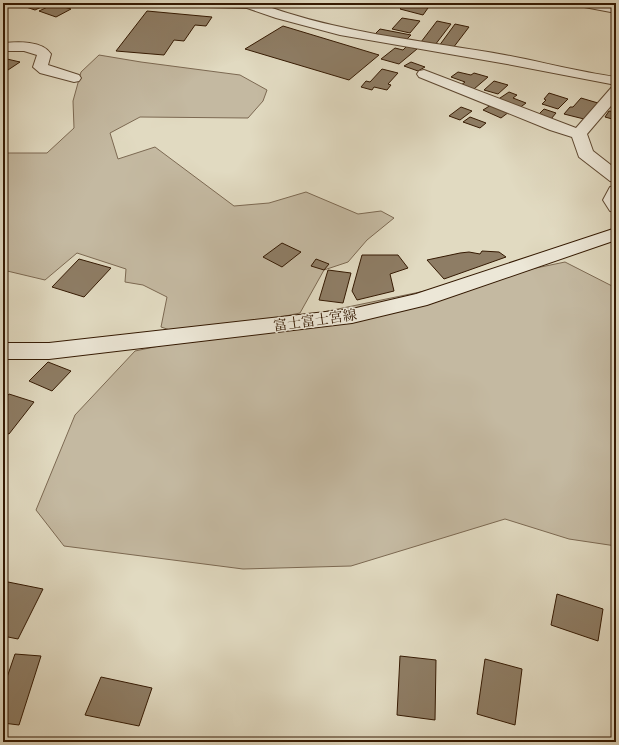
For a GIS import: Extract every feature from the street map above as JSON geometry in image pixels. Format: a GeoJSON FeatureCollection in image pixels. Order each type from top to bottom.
{"type":"FeatureCollection","features":[{"type":"Feature","properties":{"kind":"street"},"geometry":{"type":"LineString","coordinates":[[207,3],[252,5],[284,3]]}},
{"type":"Feature","properties":{"kind":"street"},"geometry":{"type":"LineString","coordinates":[[584,3],[616,9]]}},
{"type":"Feature","properties":{"kind":"street"},"geometry":{"type":"LineString","coordinates":[[252,5],[312,25],[411,45],[492,57],[576,75],[616,81]]}},
{"type":"Feature","properties":{"kind":"street"},"geometry":{"type":"LineString","coordinates":[[3,47],[16,46],[37,49],[44,54],[40,67],[45,70],[74,78]]}},
{"type":"Feature","properties":{"kind":"street"},"geometry":{"type":"LineString","coordinates":[[424,74],[556,127],[579,134]]}},
{"type":"Feature","properties":{"kind":"street"},"geometry":{"type":"LineString","coordinates":[[579,134],[616,91]]}},
{"type":"Feature","properties":{"kind":"street"},"geometry":{"type":"LineString","coordinates":[[579,134],[585,153],[616,177]]}},
{"type":"Feature","properties":{"kind":"street"},"geometry":{"type":"LineString","coordinates":[[616,191],[612,200],[616,207]]}},
{"type":"Feature","properties":{"kind":"street","name":"富士富士宮線"},"geometry":{"type":"LineString","coordinates":[[3,351],[50,351],[352,316],[420,300],[616,234]]}},
{"type":"Feature","properties":{"kind":"shaded area"},"geometry":{"type":"Polygon","coordinates":[[[99,55],[240,75],[267,90],[263,101],[248,118],[140,117],[110,133],[118,159],[155,147],[234,206],[269,203],[306,192],[358,214],[381,211],[394,218],[367,240],[348,262],[324,270],[300,313],[188,336],[161,327],[167,297],[143,285],[125,282],[126,269],[77,253],[45,280],[3,270],[3,153],[47,153],[74,128],[73,101],[81,72],[99,55]]]}},
{"type":"Feature","properties":{"kind":"shaded area"},"geometry":{"type":"Polygon","coordinates":[[[565,262],[616,288],[616,546],[569,539],[505,519],[351,566],[243,569],[64,546],[36,510],[75,415],[135,351],[565,262]]]}},
{"type":"Feature","properties":{"kind":"building"},"geometry":{"type":"Polygon","coordinates":[[[35,3],[50,3],[35,10],[26,7],[35,3]]]}},
{"type":"Feature","properties":{"kind":"building"},"geometry":{"type":"Polygon","coordinates":[[[432,3],[429,7],[413,4],[432,3]]]}},
{"type":"Feature","properties":{"kind":"building"},"geometry":{"type":"Polygon","coordinates":[[[54,4],[71,9],[56,17],[39,11],[54,4]]]}},
{"type":"Feature","properties":{"kind":"building"},"geometry":{"type":"Polygon","coordinates":[[[409,4],[428,8],[423,15],[400,9],[409,4]]]}},
{"type":"Feature","properties":{"kind":"building"},"geometry":{"type":"Polygon","coordinates":[[[147,11],[212,17],[206,26],[195,25],[184,41],[174,40],[164,55],[116,51],[147,11]]]}},
{"type":"Feature","properties":{"kind":"building"},"geometry":{"type":"Polygon","coordinates":[[[402,18],[420,21],[410,33],[392,29],[402,18]]]}},
{"type":"Feature","properties":{"kind":"building"},"geometry":{"type":"Polygon","coordinates":[[[437,21],[451,24],[435,45],[421,42],[437,21]]]}},
{"type":"Feature","properties":{"kind":"building"},"geometry":{"type":"Polygon","coordinates":[[[455,24],[469,27],[453,48],[439,46],[455,24]]]}},
{"type":"Feature","properties":{"kind":"building"},"geometry":{"type":"Polygon","coordinates":[[[283,26],[379,55],[349,80],[245,49],[283,26]]]}},
{"type":"Feature","properties":{"kind":"building"},"geometry":{"type":"Polygon","coordinates":[[[380,29],[411,35],[406,40],[375,34],[380,29]]]}},
{"type":"Feature","properties":{"kind":"building"},"geometry":{"type":"Polygon","coordinates":[[[407,46],[417,49],[399,64],[381,59],[395,48],[403,50],[407,46]]]}},
{"type":"Feature","properties":{"kind":"building"},"geometry":{"type":"Polygon","coordinates":[[[7,59],[20,62],[5,72],[3,71],[3,61],[7,59]]]}},
{"type":"Feature","properties":{"kind":"building"},"geometry":{"type":"Polygon","coordinates":[[[411,62],[425,67],[418,71],[404,66],[411,62]]]}},
{"type":"Feature","properties":{"kind":"building"},"geometry":{"type":"Polygon","coordinates":[[[382,69],[398,73],[388,84],[391,85],[387,90],[374,87],[372,90],[361,87],[366,81],[370,82],[382,69]]]}},
{"type":"Feature","properties":{"kind":"building"},"geometry":{"type":"Polygon","coordinates":[[[458,72],[471,75],[474,73],[488,77],[474,89],[461,85],[465,82],[451,77],[458,72]]]}},
{"type":"Feature","properties":{"kind":"building"},"geometry":{"type":"Polygon","coordinates":[[[494,81],[508,85],[498,94],[484,90],[494,81]]]}},
{"type":"Feature","properties":{"kind":"building"},"geometry":{"type":"Polygon","coordinates":[[[509,92],[517,95],[513,98],[526,103],[518,109],[497,100],[509,92]]]}},
{"type":"Feature","properties":{"kind":"building"},"geometry":{"type":"Polygon","coordinates":[[[549,93],[568,99],[558,109],[542,104],[546,100],[544,99],[549,93]]]}},
{"type":"Feature","properties":{"kind":"building"},"geometry":{"type":"Polygon","coordinates":[[[581,98],[598,103],[584,119],[564,114],[570,107],[573,107],[581,98]]]}},
{"type":"Feature","properties":{"kind":"building"},"geometry":{"type":"Polygon","coordinates":[[[491,105],[509,112],[501,118],[483,110],[491,105]]]}},
{"type":"Feature","properties":{"kind":"building"},"geometry":{"type":"Polygon","coordinates":[[[461,107],[472,111],[460,120],[449,116],[461,107]]]}},
{"type":"Feature","properties":{"kind":"building"},"geometry":{"type":"Polygon","coordinates":[[[544,109],[556,113],[551,119],[538,115],[544,109]]]}},
{"type":"Feature","properties":{"kind":"building"},"geometry":{"type":"Polygon","coordinates":[[[609,111],[616,112],[616,120],[605,117],[609,111]]]}},
{"type":"Feature","properties":{"kind":"building"},"geometry":{"type":"Polygon","coordinates":[[[470,117],[486,123],[480,128],[463,122],[470,117]]]}},
{"type":"Feature","properties":{"kind":"building"},"geometry":{"type":"Polygon","coordinates":[[[282,243],[301,252],[282,267],[263,257],[282,243]]]}},
{"type":"Feature","properties":{"kind":"building"},"geometry":{"type":"Polygon","coordinates":[[[482,251],[499,252],[506,257],[444,279],[427,260],[460,253],[469,252],[480,254],[482,251]]]}},
{"type":"Feature","properties":{"kind":"building"},"geometry":{"type":"Polygon","coordinates":[[[362,255],[398,255],[408,268],[390,274],[394,291],[357,300],[352,291],[362,255]]]}},
{"type":"Feature","properties":{"kind":"building"},"geometry":{"type":"Polygon","coordinates":[[[79,259],[111,268],[84,297],[52,287],[79,259]]]}},
{"type":"Feature","properties":{"kind":"building"},"geometry":{"type":"Polygon","coordinates":[[[316,259],[329,264],[324,270],[311,266],[316,259]]]}},
{"type":"Feature","properties":{"kind":"building"},"geometry":{"type":"Polygon","coordinates":[[[328,270],[351,273],[343,303],[319,300],[328,270]]]}},
{"type":"Feature","properties":{"kind":"building"},"geometry":{"type":"Polygon","coordinates":[[[48,362],[71,371],[52,391],[29,381],[48,362]]]}},
{"type":"Feature","properties":{"kind":"building"},"geometry":{"type":"Polygon","coordinates":[[[9,394],[34,402],[9,434],[3,432],[3,401],[9,394]]]}},
{"type":"Feature","properties":{"kind":"building"},"geometry":{"type":"Polygon","coordinates":[[[3,581],[43,589],[18,639],[3,636],[3,581]]]}},
{"type":"Feature","properties":{"kind":"building"},"geometry":{"type":"Polygon","coordinates":[[[557,594],[603,609],[598,641],[551,625],[557,594]]]}},
{"type":"Feature","properties":{"kind":"building"},"geometry":{"type":"Polygon","coordinates":[[[15,654],[41,656],[19,725],[3,723],[3,689],[15,654]]]}},
{"type":"Feature","properties":{"kind":"building"},"geometry":{"type":"Polygon","coordinates":[[[400,656],[436,660],[435,720],[397,715],[400,656]]]}},
{"type":"Feature","properties":{"kind":"building"},"geometry":{"type":"Polygon","coordinates":[[[485,659],[522,669],[515,725],[477,714],[485,659]]]}},
{"type":"Feature","properties":{"kind":"building"},"geometry":{"type":"Polygon","coordinates":[[[101,677],[152,688],[139,726],[85,715],[101,677]]]}}]}
